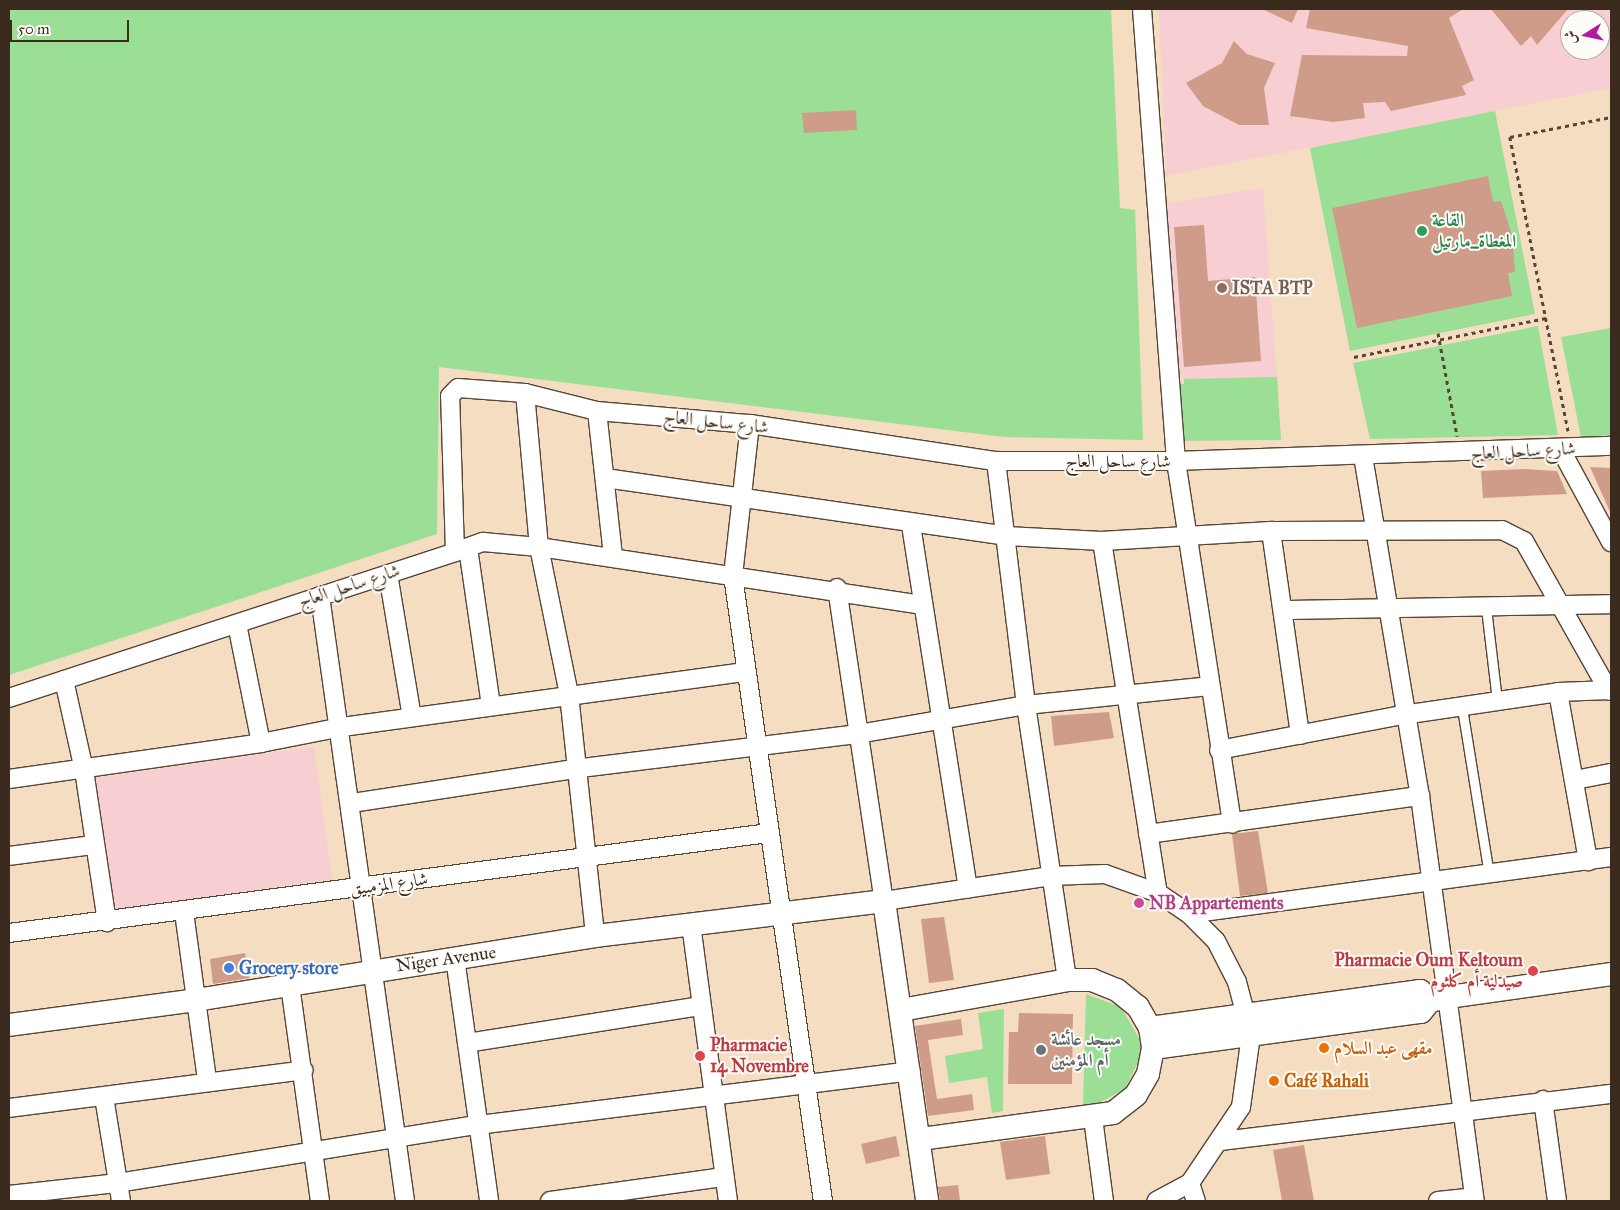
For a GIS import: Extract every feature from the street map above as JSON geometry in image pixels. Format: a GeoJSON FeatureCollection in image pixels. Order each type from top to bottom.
{"type":"FeatureCollection","features":[{"type":"Feature","properties":{"kind":"street"},"geometry":{"type":"LineString","coordinates":[[1142,9],[1176,462],[1209,686],[1232,824]]}},
{"type":"Feature","properties":{"kind":"street","name":"شارع ساحل العاج"},"geometry":{"type":"LineString","coordinates":[[9,698],[461,550],[450,396],[458,388],[525,393],[597,411],[750,424],[996,460],[1176,462],[1461,454],[1566,450],[1611,446]]}},
{"type":"Feature","properties":{"kind":"street"},"geometry":{"type":"LineString","coordinates":[[525,393],[539,547],[569,695],[574,769],[595,936]]}},
{"type":"Feature","properties":{"kind":"street"},"geometry":{"type":"LineString","coordinates":[[597,411],[613,556]]}},
{"type":"Feature","properties":{"kind":"street"},"geometry":{"type":"LineString","coordinates":[[750,424],[733,576],[745,672],[823,1201]]}},
{"type":"Feature","properties":{"kind":"street"},"geometry":{"type":"LineString","coordinates":[[1566,450],[1611,542]]}},
{"type":"Feature","properties":{"kind":"street"},"geometry":{"type":"LineString","coordinates":[[1363,456],[1376,530],[1403,714],[1420,796],[1432,884],[1439,999],[1462,1110],[1475,1199],[1438,1201]]}},
{"type":"Feature","properties":{"kind":"street"},"geometry":{"type":"LineString","coordinates":[[996,460],[1026,705],[1067,980]]}},
{"type":"Feature","properties":{"kind":"street"},"geometry":{"type":"LineString","coordinates":[[605,478],[741,496],[911,525],[1006,536],[1102,541],[1186,534],[1270,531],[1376,530],[1515,533],[1610,691]]}},
{"type":"Feature","properties":{"kind":"street"},"geometry":{"type":"LineString","coordinates":[[911,525],[940,722],[968,889]]}},
{"type":"Feature","properties":{"kind":"street"},"geometry":{"type":"LineString","coordinates":[[1270,531],[1300,735]]}},
{"type":"Feature","properties":{"kind":"street"},"geometry":{"type":"LineString","coordinates":[[1102,541],[1158,893]]}},
{"type":"Feature","properties":{"kind":"street"},"geometry":{"type":"LineString","coordinates":[[491,705],[461,550],[483,542],[613,556],[733,576],[837,588],[924,605]]}},
{"type":"Feature","properties":{"kind":"street"},"geometry":{"type":"LineString","coordinates":[[388,574],[412,717]]}},
{"type":"Feature","properties":{"kind":"street"},"geometry":{"type":"LineString","coordinates":[[837,588],[911,1070],[927,1201]]}},
{"type":"Feature","properties":{"kind":"street"},"geometry":{"type":"LineString","coordinates":[[320,596],[342,727],[406,1201]]}},
{"type":"Feature","properties":{"kind":"street"},"geometry":{"type":"LineString","coordinates":[[1282,610],[1559,607],[1611,604]]}},
{"type":"Feature","properties":{"kind":"street"},"geometry":{"type":"LineString","coordinates":[[237,624],[261,743]]}},
{"type":"Feature","properties":{"kind":"street"},"geometry":{"type":"LineString","coordinates":[[9,779],[84,770],[261,743],[342,727],[491,705],[745,672]]}},
{"type":"Feature","properties":{"kind":"street"},"geometry":{"type":"LineString","coordinates":[[64,680],[84,770],[93,845],[107,922]]}},
{"type":"Feature","properties":{"kind":"street"},"geometry":{"type":"LineString","coordinates":[[352,803],[574,769],[858,734],[940,722],[1026,705],[1209,686]]}},
{"type":"Feature","properties":{"kind":"street"},"geometry":{"type":"LineString","coordinates":[[1219,750],[1403,714],[1462,708],[1497,700],[1558,692],[1610,691]]}},
{"type":"Feature","properties":{"kind":"street"},"geometry":{"type":"LineString","coordinates":[[1558,692],[1588,861]]}},
{"type":"Feature","properties":{"kind":"street"},"geometry":{"type":"LineString","coordinates":[[1575,780],[1611,773]]}},
{"type":"Feature","properties":{"kind":"street"},"geometry":{"type":"LineString","coordinates":[[1148,834],[1232,824],[1420,796]]}},
{"type":"Feature","properties":{"kind":"street","name":"شارع المزمبيق"},"geometry":{"type":"LineString","coordinates":[[9,933],[184,912],[769,833]]}},
{"type":"Feature","properties":{"kind":"street"},"geometry":{"type":"LineString","coordinates":[[9,856],[93,845]]}},
{"type":"Feature","properties":{"kind":"street"},"geometry":{"type":"LineString","coordinates":[[1189,914],[1432,884],[1611,857]]}},
{"type":"Feature","properties":{"kind":"street"},"geometry":{"type":"LineString","coordinates":[[884,902],[1052,876],[1105,874],[1158,893],[1189,914],[1216,941],[1238,982],[1250,1026],[1241,1107],[1221,1141],[1190,1183],[1156,1201]]}},
{"type":"Feature","properties":{"kind":"street","name":"Niger Avenue"},"geometry":{"type":"LineString","coordinates":[[9,1025],[196,1000],[595,936],[884,902]]}},
{"type":"Feature","properties":{"kind":"street"},"geometry":{"type":"LineString","coordinates":[[184,912],[207,1081]]}},
{"type":"Feature","properties":{"kind":"street"},"geometry":{"type":"LineString","coordinates":[[691,924],[700,1006],[728,1201]]}},
{"type":"Feature","properties":{"kind":"street"},"geometry":{"type":"LineString","coordinates":[[455,958],[489,1201]]}},
{"type":"Feature","properties":{"kind":"street"},"geometry":{"type":"LineString","coordinates":[[1152,1038],[1250,1026],[1421,1012],[1439,999],[1611,974]]}},
{"type":"Feature","properties":{"kind":"street"},"geometry":{"type":"LineString","coordinates":[[902,1010],[1067,980],[1092,980],[1117,990],[1138,1007],[1152,1038],[1148,1074],[1136,1095],[1112,1113],[1093,1118],[920,1139]]}},
{"type":"Feature","properties":{"kind":"street"},"geometry":{"type":"LineString","coordinates":[[290,985],[304,1070],[320,1201]]}},
{"type":"Feature","properties":{"kind":"street"},"geometry":{"type":"LineString","coordinates":[[467,1043],[700,1006]]}},
{"type":"Feature","properties":{"kind":"street"},"geometry":{"type":"LineString","coordinates":[[9,1108],[304,1070]]}},
{"type":"Feature","properties":{"kind":"street"},"geometry":{"type":"LineString","coordinates":[[9,1195],[118,1183],[478,1125],[911,1070]]}},
{"type":"Feature","properties":{"kind":"street"},"geometry":{"type":"LineString","coordinates":[[1221,1141],[1543,1100],[1611,1094]]}},
{"type":"Feature","properties":{"kind":"street"},"geometry":{"type":"LineString","coordinates":[[104,1097],[121,1201]]}},
{"type":"Feature","properties":{"kind":"street"},"geometry":{"type":"LineString","coordinates":[[1543,1100],[1557,1201]]}},
{"type":"Feature","properties":{"kind":"street"},"geometry":{"type":"LineString","coordinates":[[1093,1118],[1104,1201]]}},
{"type":"Feature","properties":{"kind":"street"},"geometry":{"type":"LineString","coordinates":[[550,1201],[724,1177]]}},
{"type":"Feature","properties":{"kind":"street"},"geometry":{"type":"LineString","coordinates":[[1190,1183],[1196,1201]]}},
{"type":"Feature","properties":{"kind":"lane"},"geometry":{"type":"LineString","coordinates":[[1486,608],[1497,700]]}},
{"type":"Feature","properties":{"kind":"lane"},"geometry":{"type":"LineString","coordinates":[[1462,708],[1490,876]]}},
{"type":"Feature","properties":{"kind":"path"},"geometry":{"type":"LineString","coordinates":[[1566,450],[1546,318],[1510,137],[1611,117]]}},
{"type":"Feature","properties":{"kind":"path"},"geometry":{"type":"LineString","coordinates":[[1354,357],[1546,318]]}},
{"type":"Feature","properties":{"kind":"path"},"geometry":{"type":"LineString","coordinates":[[1438,334],[1461,454]]}},
{"type":"Feature","properties":{"kind":"shaded area"},"geometry":{"type":"Polygon","coordinates":[[[1159,9],[1611,9],[1611,88],[1166,176],[1159,9]]]}},
{"type":"Feature","properties":{"kind":"shaded area","name":"ISTA BTP"},"geometry":{"type":"Polygon","coordinates":[[[1263,188],[1277,377],[1184,379],[1180,374],[1167,203],[1263,188]]]}},
{"type":"Feature","properties":{"kind":"shaded area"},"geometry":{"type":"Polygon","coordinates":[[[314,747],[332,879],[115,910],[96,778],[314,747]]]}},
{"type":"Feature","properties":{"kind":"green space"},"geometry":{"type":"Polygon","coordinates":[[[9,9],[1111,9],[1120,208],[1135,210],[1143,440],[1004,437],[439,367],[437,534],[9,675],[9,9]]]}},
{"type":"Feature","properties":{"kind":"green space","name":"القاعة المغطاة_مارتيل"},"geometry":{"type":"Polygon","coordinates":[[[1495,111],[1535,314],[1350,351],[1310,148],[1495,111]]]}},
{"type":"Feature","properties":{"kind":"green space"},"geometry":{"type":"Polygon","coordinates":[[[1538,326],[1558,435],[1370,439],[1353,363],[1538,326]]]}},
{"type":"Feature","properties":{"kind":"green space"},"geometry":{"type":"Polygon","coordinates":[[[1611,328],[1611,435],[1581,437],[1561,337],[1611,328]]]}},
{"type":"Feature","properties":{"kind":"green space"},"geometry":{"type":"Polygon","coordinates":[[[1277,377],[1281,440],[1180,441],[1177,384],[1184,384],[1184,379],[1277,377]]]}},
{"type":"Feature","properties":{"kind":"green space"},"geometry":{"type":"Polygon","coordinates":[[[1086,994],[1121,1007],[1140,1040],[1140,1058],[1125,1089],[1095,1105],[1083,1105],[1086,994]]]}},
{"type":"Feature","properties":{"kind":"green space"},"geometry":{"type":"Polygon","coordinates":[[[1004,1009],[1003,1111],[992,1113],[987,1077],[949,1083],[945,1056],[983,1049],[978,1013],[1004,1009]]]}},
{"type":"Feature","properties":{"kind":"building"},"geometry":{"type":"Polygon","coordinates":[[[1262,9],[1298,9],[1292,23],[1262,9]]]}},
{"type":"Feature","properties":{"kind":"building"},"geometry":{"type":"Polygon","coordinates":[[[1310,9],[1463,9],[1449,18],[1474,80],[1462,86],[1466,95],[1391,111],[1385,102],[1363,103],[1365,118],[1333,122],[1290,116],[1302,55],[1407,56],[1408,46],[1306,28],[1310,9]]]}},
{"type":"Feature","properties":{"kind":"building"},"geometry":{"type":"Polygon","coordinates":[[[1491,9],[1568,9],[1560,10],[1560,18],[1537,45],[1531,36],[1521,46],[1491,9]]]}},
{"type":"Feature","properties":{"kind":"building"},"geometry":{"type":"Polygon","coordinates":[[[1234,41],[1247,54],[1275,63],[1264,88],[1269,125],[1239,125],[1203,106],[1186,83],[1222,63],[1234,41]]]}},
{"type":"Feature","properties":{"kind":"building"},"geometry":{"type":"Polygon","coordinates":[[[856,110],[857,130],[804,133],[802,113],[856,110]]]}},
{"type":"Feature","properties":{"kind":"building"},"geometry":{"type":"Polygon","coordinates":[[[1488,176],[1493,202],[1501,201],[1512,235],[1515,272],[1508,273],[1512,296],[1357,328],[1332,208],[1488,176]]]}},
{"type":"Feature","properties":{"kind":"building"},"geometry":{"type":"Polygon","coordinates":[[[1204,225],[1208,281],[1255,277],[1261,361],[1184,367],[1174,227],[1204,225]]]}},
{"type":"Feature","properties":{"kind":"building"},"geometry":{"type":"Polygon","coordinates":[[[1590,467],[1611,468],[1611,514],[1590,467]]]}},
{"type":"Feature","properties":{"kind":"building"},"geometry":{"type":"Polygon","coordinates":[[[1524,469],[1557,471],[1567,494],[1483,498],[1481,471],[1524,469]]]}},
{"type":"Feature","properties":{"kind":"building"},"geometry":{"type":"Polygon","coordinates":[[[1109,712],[1114,738],[1054,746],[1051,716],[1109,712]]]}},
{"type":"Feature","properties":{"kind":"building"},"geometry":{"type":"Polygon","coordinates":[[[1258,831],[1268,893],[1240,896],[1232,834],[1258,831]]]}},
{"type":"Feature","properties":{"kind":"building"},"geometry":{"type":"Polygon","coordinates":[[[944,917],[954,980],[929,983],[921,919],[944,917]]]}},
{"type":"Feature","properties":{"kind":"building","name":"Grocery store"},"geometry":{"type":"Polygon","coordinates":[[[245,953],[249,978],[213,984],[210,959],[245,953]]]}},
{"type":"Feature","properties":{"kind":"building"},"geometry":{"type":"Polygon","coordinates":[[[1019,1013],[1073,1014],[1072,1084],[1008,1084],[1009,1032],[1018,1032],[1019,1013]]]}},
{"type":"Feature","properties":{"kind":"building"},"geometry":{"type":"Polygon","coordinates":[[[961,1019],[963,1035],[928,1040],[937,1099],[972,1094],[974,1110],[928,1116],[915,1026],[961,1019]]]}},
{"type":"Feature","properties":{"kind":"building"},"geometry":{"type":"Polygon","coordinates":[[[896,1136],[900,1156],[866,1164],[861,1144],[896,1136]]]}},
{"type":"Feature","properties":{"kind":"building"},"geometry":{"type":"Polygon","coordinates":[[[1045,1136],[1050,1174],[1006,1180],[1000,1142],[1045,1136]]]}},
{"type":"Feature","properties":{"kind":"building"},"geometry":{"type":"Polygon","coordinates":[[[1304,1145],[1314,1201],[1282,1201],[1273,1150],[1304,1145]]]}},
{"type":"Feature","properties":{"kind":"building"},"geometry":{"type":"Polygon","coordinates":[[[958,1185],[960,1201],[940,1201],[938,1187],[958,1185]]]}},
{"type":"Feature","properties":{"kind":"place","name":"القاعة المغطاة_مارتيل"},"geometry":{"type":"Point","coordinates":[1422,231]}},
{"type":"Feature","properties":{"kind":"place","name":"ISTA BTP"},"geometry":{"type":"Point","coordinates":[1222,288]}},
{"type":"Feature","properties":{"kind":"place","name":"NB Appartements"},"geometry":{"type":"Point","coordinates":[1139,903]}},
{"type":"Feature","properties":{"kind":"place","name":"Grocery store"},"geometry":{"type":"Point","coordinates":[229,968]}},
{"type":"Feature","properties":{"kind":"place","name":"Pharmacie Oum Keltoum صيدلية أم كلثوم"},"geometry":{"type":"Point","coordinates":[1533,971]}},
{"type":"Feature","properties":{"kind":"place","name":"مقهى عبد السلام"},"geometry":{"type":"Point","coordinates":[1324,1048]}},
{"type":"Feature","properties":{"kind":"place","name":"مسجد عائشة أم المؤمنين"},"geometry":{"type":"Point","coordinates":[1041,1050]}},
{"type":"Feature","properties":{"kind":"place","name":"Pharmacie 14 Novembre"},"geometry":{"type":"Point","coordinates":[700,1056]}},
{"type":"Feature","properties":{"kind":"place","name":"Café Rahali"},"geometry":{"type":"Point","coordinates":[1274,1081]}}]}
